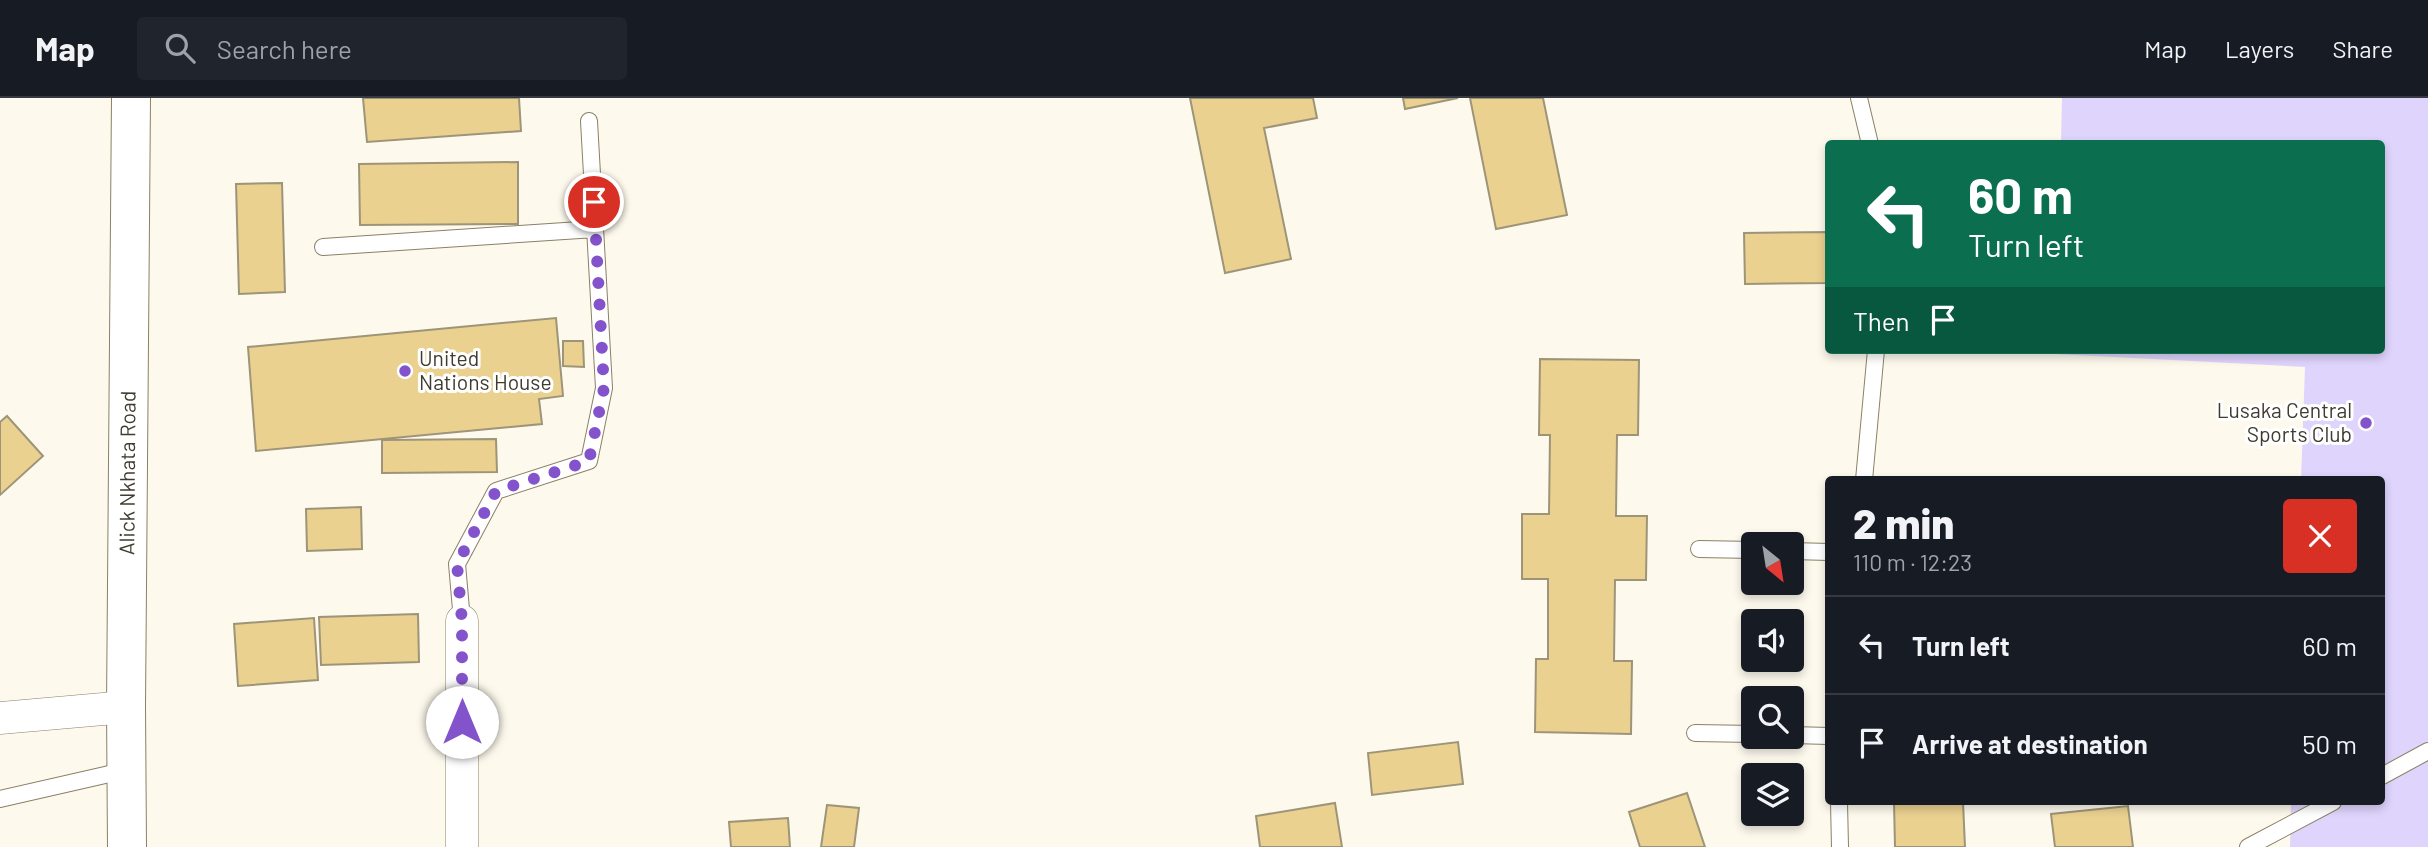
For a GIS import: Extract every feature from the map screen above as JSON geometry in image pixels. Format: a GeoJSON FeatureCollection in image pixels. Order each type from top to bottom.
{"type":"FeatureCollection","features":[{"type":"Feature","properties":{"kind":"main road","name":"Alick Nkhata Road"},"geometry":{"type":"LineString","coordinates":[[127,847],[131,98]]}},
{"type":"Feature","properties":{"kind":"street"},"geometry":{"type":"LineString","coordinates":[[462,621],[462,847]]}},
{"type":"Feature","properties":{"kind":"street"},"geometry":{"type":"LineString","coordinates":[[0,719],[126,707]]}},
{"type":"Feature","properties":{"kind":"lane"},"geometry":{"type":"LineString","coordinates":[[1859,98],[1869,140]]}},
{"type":"Feature","properties":{"kind":"lane"},"geometry":{"type":"LineString","coordinates":[[462,621],[457,564],[496,491],[589,461],[604,388],[589,121]]}},
{"type":"Feature","properties":{"kind":"lane"},"geometry":{"type":"LineString","coordinates":[[323,247],[595,229]]}},
{"type":"Feature","properties":{"kind":"lane"},"geometry":{"type":"LineString","coordinates":[[1864,476],[1876,354]]}},
{"type":"Feature","properties":{"kind":"lane"},"geometry":{"type":"LineString","coordinates":[[1699,549],[1741,550]]}},
{"type":"Feature","properties":{"kind":"lane"},"geometry":{"type":"LineString","coordinates":[[1804,551],[1825,552]]}},
{"type":"Feature","properties":{"kind":"lane"},"geometry":{"type":"LineString","coordinates":[[1695,733],[1741,734]]}},
{"type":"Feature","properties":{"kind":"lane"},"geometry":{"type":"LineString","coordinates":[[1804,735],[1825,736]]}},
{"type":"Feature","properties":{"kind":"lane"},"geometry":{"type":"LineString","coordinates":[[2385,774],[2428,751]]}},
{"type":"Feature","properties":{"kind":"lane"},"geometry":{"type":"LineString","coordinates":[[0,799],[127,770]]}},
{"type":"Feature","properties":{"kind":"lane"},"geometry":{"type":"LineString","coordinates":[[1839,805],[1840,847]]}},
{"type":"Feature","properties":{"kind":"lane"},"geometry":{"type":"LineString","coordinates":[[2251,846],[2327,805]]}},
{"type":"Feature","properties":{"kind":"shaded area","name":"Lusaka Central Sports Club"},"geometry":{"type":"Polygon","coordinates":[[[2062,98],[2428,98],[2428,847],[2290,847],[2291,805],[2385,805],[2385,476],[2301,476],[2305,367],[2056,354],[2385,354],[2385,140],[2061,140],[2062,98]]]}},
{"type":"Feature","properties":{"kind":"building"},"geometry":{"type":"Polygon","coordinates":[[[363,98],[519,98],[521,131],[367,142],[363,98]]]}},
{"type":"Feature","properties":{"kind":"building"},"geometry":{"type":"Polygon","coordinates":[[[1190,98],[1313,98],[1317,118],[1264,128],[1291,259],[1225,273],[1190,98]]]}},
{"type":"Feature","properties":{"kind":"building"},"geometry":{"type":"Polygon","coordinates":[[[1403,98],[1458,98],[1405,109],[1403,98]]]}},
{"type":"Feature","properties":{"kind":"building"},"geometry":{"type":"Polygon","coordinates":[[[1470,98],[1543,98],[1567,215],[1496,229],[1470,98]]]}},
{"type":"Feature","properties":{"kind":"building"},"geometry":{"type":"Polygon","coordinates":[[[518,162],[518,224],[360,225],[359,164],[518,162]]]}},
{"type":"Feature","properties":{"kind":"building"},"geometry":{"type":"Polygon","coordinates":[[[282,183],[285,292],[239,294],[236,184],[282,183]]]}},
{"type":"Feature","properties":{"kind":"building"},"geometry":{"type":"Polygon","coordinates":[[[1825,232],[1825,283],[1745,284],[1744,233],[1825,232]]]}},
{"type":"Feature","properties":{"kind":"building","name":"United Nations House"},"geometry":{"type":"Polygon","coordinates":[[[556,318],[563,396],[539,399],[542,424],[256,451],[248,347],[556,318]]]}},
{"type":"Feature","properties":{"kind":"building"},"geometry":{"type":"Polygon","coordinates":[[[563,341],[583,341],[584,367],[563,366],[563,341]]]}},
{"type":"Feature","properties":{"kind":"building"},"geometry":{"type":"Polygon","coordinates":[[[1540,359],[1639,360],[1638,435],[1617,435],[1616,516],[1647,516],[1646,580],[1615,580],[1614,661],[1632,661],[1631,734],[1535,732],[1536,659],[1548,659],[1548,579],[1522,579],[1522,514],[1549,514],[1550,435],[1539,435],[1540,359]]]}},
{"type":"Feature","properties":{"kind":"building"},"geometry":{"type":"Polygon","coordinates":[[[7,416],[43,456],[0,495],[0,422],[7,416]]]}},
{"type":"Feature","properties":{"kind":"building"},"geometry":{"type":"Polygon","coordinates":[[[496,439],[497,472],[382,473],[382,440],[496,439]]]}},
{"type":"Feature","properties":{"kind":"building"},"geometry":{"type":"Polygon","coordinates":[[[361,507],[362,549],[307,551],[306,509],[361,507]]]}},
{"type":"Feature","properties":{"kind":"building"},"geometry":{"type":"Polygon","coordinates":[[[418,614],[419,662],[321,665],[319,617],[418,614]]]}},
{"type":"Feature","properties":{"kind":"building"},"geometry":{"type":"Polygon","coordinates":[[[314,618],[318,680],[238,686],[234,624],[314,618]]]}},
{"type":"Feature","properties":{"kind":"building"},"geometry":{"type":"Polygon","coordinates":[[[1458,742],[1463,784],[1372,795],[1368,753],[1458,742]]]}},
{"type":"Feature","properties":{"kind":"building"},"geometry":{"type":"Polygon","coordinates":[[[1687,793],[1705,847],[1640,847],[1629,812],[1687,793]]]}},
{"type":"Feature","properties":{"kind":"building"},"geometry":{"type":"Polygon","coordinates":[[[1335,803],[1342,847],[1260,847],[1256,816],[1335,803]]]}},
{"type":"Feature","properties":{"kind":"building"},"geometry":{"type":"Polygon","coordinates":[[[827,805],[859,808],[854,847],[821,847],[827,805]]]}},
{"type":"Feature","properties":{"kind":"building"},"geometry":{"type":"Polygon","coordinates":[[[1894,805],[1963,805],[1965,847],[1895,847],[1894,805]]]}},
{"type":"Feature","properties":{"kind":"building"},"geometry":{"type":"Polygon","coordinates":[[[2128,806],[2133,847],[2055,847],[2051,814],[2128,806]]]}},
{"type":"Feature","properties":{"kind":"building"},"geometry":{"type":"Polygon","coordinates":[[[788,818],[790,847],[731,847],[729,822],[788,818]]]}},
{"type":"Feature","properties":{"kind":"place","name":"United Nations House"},"geometry":{"type":"Point","coordinates":[405,371]}},
{"type":"Feature","properties":{"kind":"place","name":"Lusaka Central Sports Club"},"geometry":{"type":"Point","coordinates":[2366,423]}},
{"type":"Feature","properties":{"kind":"route"},"geometry":{"type":"LineString","coordinates":[[462,722],[462,621],[457,564],[496,491],[589,461],[604,388],[594,202]]}}]}
